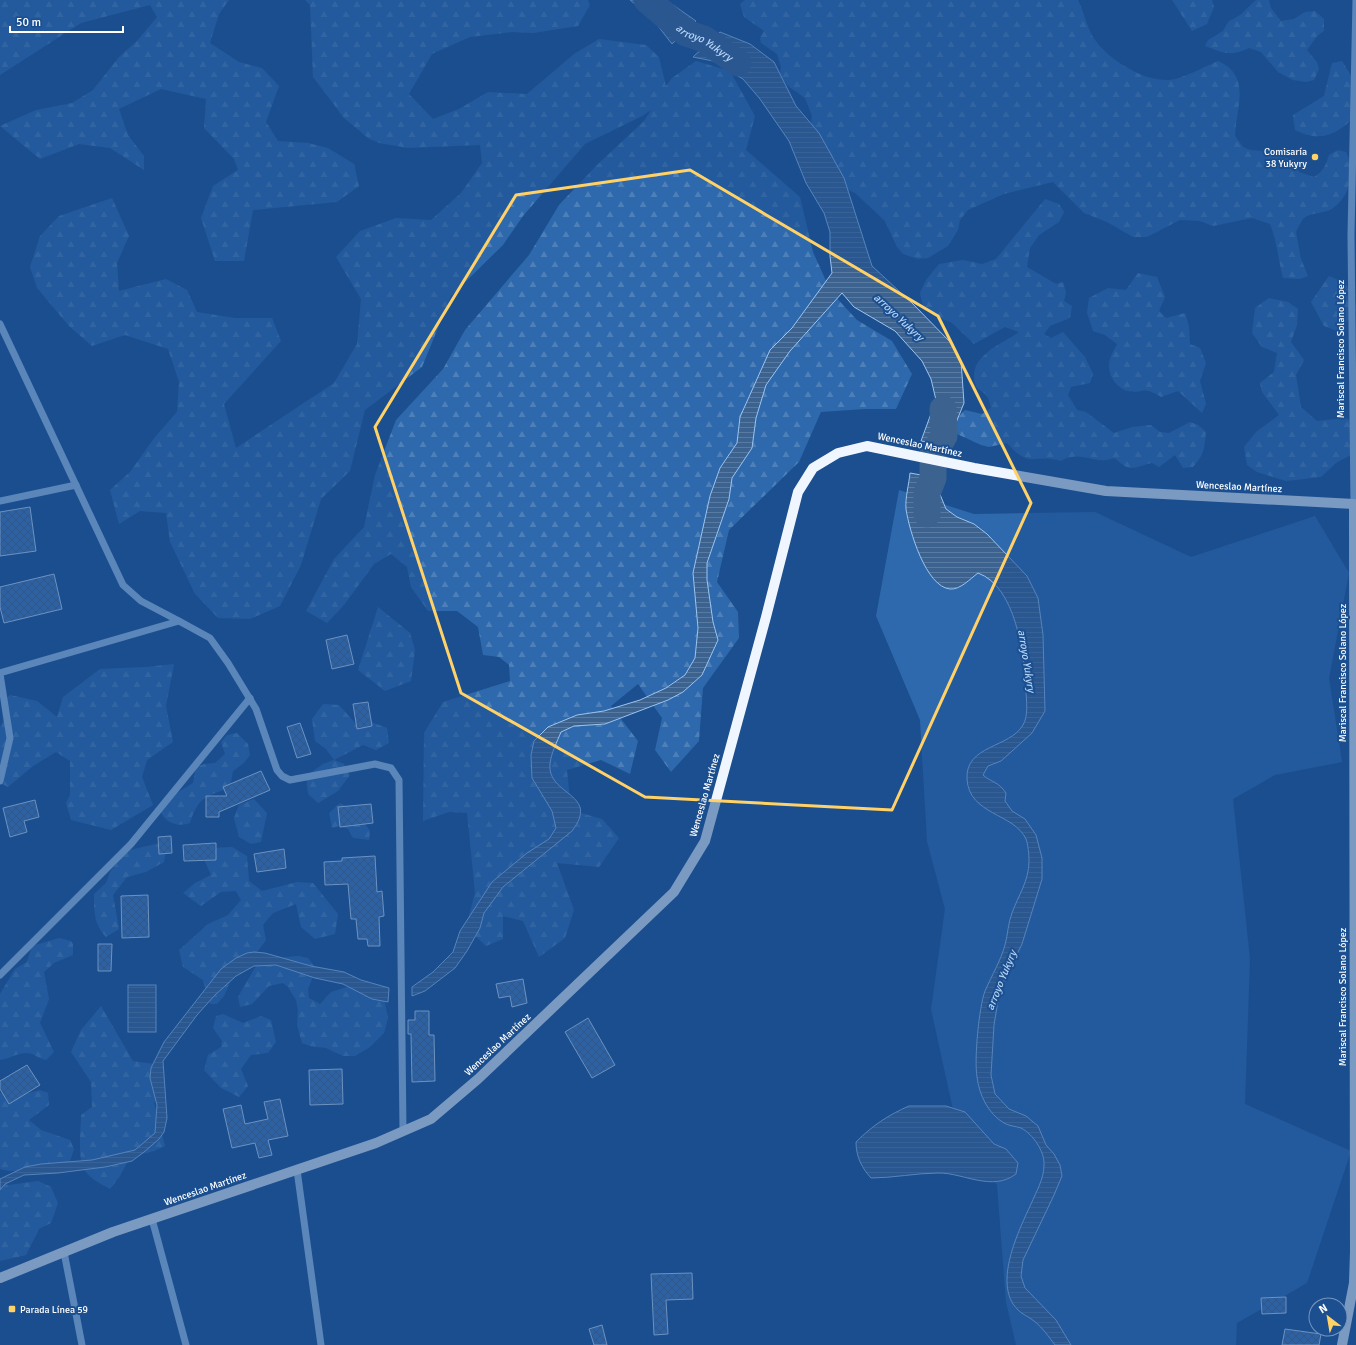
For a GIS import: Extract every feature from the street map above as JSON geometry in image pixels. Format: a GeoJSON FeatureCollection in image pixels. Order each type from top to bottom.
{"type":"FeatureCollection","features":[{"type":"Feature","properties":{"kind":"main road","name":"Wenceslao Martínez"},"geometry":{"type":"LineString","coordinates":[[0,1278],[152,1219],[376,1143],[431,1119],[478,1079],[674,892],[704,841],[766,617],[798,492],[813,468],[838,453],[868,446],[894,450],[974,468],[1106,491],[1354,504]]}},
{"type":"Feature","properties":{"kind":"main road","name":"Mariscal Francisco Solano López"},"geometry":{"type":"LineString","coordinates":[[1342,1345],[1354,1283],[1355,1252],[1354,504]]}},
{"type":"Feature","properties":{"kind":"street","name":"Mariscal Francisco Solano López"},"geometry":{"type":"LineString","coordinates":[[1354,504],[1356,0]]}},
{"type":"Feature","properties":{"kind":"street"},"geometry":{"type":"LineString","coordinates":[[0,324],[123,585],[141,601],[210,638],[228,662],[256,709],[277,770],[282,776],[290,780],[375,764],[391,768],[400,780],[403,1131]]}},
{"type":"Feature","properties":{"kind":"street"},"geometry":{"type":"LineString","coordinates":[[0,501],[76,485]]}},
{"type":"Feature","properties":{"kind":"street"},"geometry":{"type":"LineString","coordinates":[[0,781],[10,738],[0,674],[179,621]]}},
{"type":"Feature","properties":{"kind":"street"},"geometry":{"type":"LineString","coordinates":[[0,975],[131,844],[250,698]]}},
{"type":"Feature","properties":{"kind":"street"},"geometry":{"type":"LineString","coordinates":[[297,1170],[321,1345]]}},
{"type":"Feature","properties":{"kind":"street"},"geometry":{"type":"LineString","coordinates":[[152,1219],[186,1345]]}},
{"type":"Feature","properties":{"kind":"street"},"geometry":{"type":"LineString","coordinates":[[64,1252],[82,1345]]}},
{"type":"Feature","properties":{"kind":"highlighted area"},"geometry":{"type":"Polygon","coordinates":[[[690,170],[938,316],[1031,503],[892,810],[645,797],[461,693],[375,427],[516,195],[690,170]]]}},
{"type":"Feature","properties":{"kind":"green space"},"geometry":{"type":"Polygon","coordinates":[[[0,0],[229,0],[219,14],[210,43],[239,62],[262,68],[279,86],[266,122],[278,141],[308,143],[328,148],[354,164],[359,186],[337,202],[253,210],[244,261],[215,261],[201,218],[213,186],[238,170],[234,159],[204,128],[206,99],[161,89],[119,109],[128,135],[144,156],[144,170],[110,148],[79,144],[40,159],[0,126],[36,110],[72,103],[93,90],[119,57],[137,41],[157,17],[150,5],[81,23],[0,75],[0,0]]]}},
{"type":"Feature","properties":{"kind":"green space"},"geometry":{"type":"Polygon","coordinates":[[[305,0],[588,0],[590,5],[578,26],[533,33],[512,32],[470,37],[432,54],[409,94],[433,119],[459,109],[488,92],[527,94],[574,54],[599,39],[646,45],[659,57],[666,86],[672,78],[696,61],[730,71],[755,116],[746,150],[800,197],[813,252],[831,292],[857,320],[892,341],[912,374],[896,409],[865,409],[821,412],[799,462],[729,530],[717,582],[738,612],[739,638],[703,688],[699,741],[671,772],[655,750],[662,718],[638,684],[611,706],[638,741],[630,774],[601,760],[567,770],[571,810],[602,819],[619,838],[599,867],[557,863],[574,910],[565,938],[539,957],[523,921],[503,916],[503,939],[486,946],[466,927],[475,893],[467,813],[449,812],[423,821],[424,733],[443,702],[510,681],[509,665],[499,657],[483,655],[478,627],[457,611],[428,611],[411,587],[407,567],[391,554],[374,564],[344,605],[327,623],[306,611],[334,559],[364,527],[375,475],[396,420],[443,369],[465,330],[529,255],[559,205],[596,166],[644,121],[651,110],[642,116],[585,144],[523,216],[503,245],[451,296],[422,367],[365,410],[350,471],[321,499],[301,565],[280,606],[250,619],[218,618],[195,594],[170,542],[166,513],[140,511],[119,524],[110,490],[130,472],[155,437],[177,412],[179,382],[168,349],[125,335],[92,346],[69,326],[37,288],[30,267],[40,236],[59,216],[112,198],[129,236],[117,263],[119,291],[166,279],[187,290],[197,312],[235,318],[272,318],[281,341],[224,404],[236,448],[334,383],[357,344],[361,299],[336,257],[360,231],[396,218],[431,220],[461,193],[482,163],[480,145],[408,148],[379,143],[368,138],[344,118],[313,77],[310,5],[305,0]]]}},
{"type":"Feature","properties":{"kind":"green space"},"geometry":{"type":"Polygon","coordinates":[[[745,0],[1078,0],[1093,37],[1099,45],[1116,60],[1137,73],[1159,80],[1169,80],[1187,75],[1218,61],[1229,67],[1239,84],[1240,93],[1235,136],[1243,147],[1250,150],[1263,151],[1273,156],[1294,159],[1299,172],[1314,177],[1324,168],[1329,155],[1338,150],[1346,152],[1349,159],[1351,174],[1350,182],[1344,197],[1339,203],[1330,210],[1304,218],[1296,232],[1301,259],[1308,276],[1300,279],[1283,278],[1270,224],[1252,218],[1213,226],[1200,221],[1180,220],[1147,237],[1133,237],[1107,222],[1084,213],[1053,182],[1004,194],[968,210],[960,220],[958,230],[948,246],[928,258],[918,259],[903,254],[897,247],[885,221],[855,193],[839,185],[810,134],[812,116],[805,98],[788,86],[780,75],[781,67],[777,54],[761,43],[760,38],[764,31],[744,17],[740,4],[745,0]]]}},
{"type":"Feature","properties":{"kind":"green space"},"geometry":{"type":"Polygon","coordinates":[[[1172,0],[1212,0],[1214,7],[1207,24],[1192,31],[1172,0]]]}},
{"type":"Feature","properties":{"kind":"green space"},"geometry":{"type":"Polygon","coordinates":[[[1256,0],[1269,0],[1271,8],[1281,21],[1294,19],[1305,12],[1315,11],[1324,19],[1324,31],[1317,36],[1307,50],[1317,62],[1319,69],[1314,80],[1306,82],[1293,80],[1278,72],[1261,52],[1249,48],[1242,51],[1227,53],[1205,46],[1208,40],[1223,31],[1228,22],[1240,15],[1256,0]]]}},
{"type":"Feature","properties":{"kind":"green space"},"geometry":{"type":"Polygon","coordinates":[[[1342,61],[1353,79],[1356,115],[1342,128],[1328,135],[1313,136],[1295,130],[1293,115],[1324,96],[1332,63],[1342,61]]]}},
{"type":"Feature","properties":{"kind":"green space"},"geometry":{"type":"Polygon","coordinates":[[[1045,199],[1059,204],[1064,212],[1059,222],[1039,235],[1030,248],[1027,267],[1056,284],[1063,282],[1066,292],[1064,301],[1072,306],[1070,318],[1050,326],[1044,334],[1051,338],[1063,332],[1085,357],[1093,374],[1090,383],[1071,387],[1068,395],[1077,410],[1086,412],[1114,433],[1132,427],[1151,425],[1160,432],[1169,433],[1190,422],[1198,425],[1206,432],[1205,443],[1202,454],[1193,467],[1183,468],[1175,455],[1159,467],[1152,463],[1133,468],[1125,466],[1114,458],[1101,460],[1075,457],[1061,461],[1052,459],[1032,459],[1022,456],[1007,443],[989,447],[957,434],[957,420],[965,410],[982,414],[991,408],[990,402],[985,394],[976,386],[974,376],[980,359],[995,347],[1019,332],[1005,327],[974,344],[951,322],[939,318],[923,306],[920,293],[926,280],[939,264],[963,260],[982,264],[996,259],[1045,199]]]}},
{"type":"Feature","properties":{"kind":"green space"},"geometry":{"type":"Polygon","coordinates":[[[1138,273],[1157,277],[1165,297],[1159,311],[1166,318],[1185,313],[1189,326],[1190,344],[1200,348],[1206,363],[1200,381],[1206,404],[1202,413],[1178,391],[1161,397],[1150,391],[1133,392],[1121,388],[1112,378],[1109,371],[1109,361],[1117,344],[1105,335],[1093,331],[1087,313],[1089,298],[1108,288],[1126,290],[1138,273]]]}},
{"type":"Feature","properties":{"kind":"green space"},"geometry":{"type":"Polygon","coordinates":[[[1329,276],[1340,281],[1349,289],[1356,304],[1356,311],[1337,331],[1324,326],[1311,302],[1329,276]]]}},
{"type":"Feature","properties":{"kind":"green space"},"geometry":{"type":"Polygon","coordinates":[[[1269,298],[1288,302],[1298,309],[1297,325],[1291,342],[1304,360],[1296,375],[1301,407],[1317,421],[1346,418],[1356,423],[1356,452],[1336,463],[1321,477],[1286,481],[1257,472],[1247,465],[1244,447],[1256,432],[1279,415],[1262,392],[1260,383],[1274,372],[1277,353],[1262,347],[1252,333],[1255,308],[1269,298]]]}},
{"type":"Feature","properties":{"kind":"green space"},"geometry":{"type":"Polygon","coordinates":[[[899,490],[974,514],[1095,512],[1191,557],[1315,516],[1349,573],[1329,678],[1342,762],[1275,775],[1233,799],[1250,959],[1245,1104],[1351,1151],[1307,1283],[1237,1323],[1236,1345],[1016,1345],[1006,1302],[997,1185],[954,1114],[931,1009],[945,909],[927,841],[920,720],[876,616],[899,490]]]}},
{"type":"Feature","properties":{"kind":"green space"},"geometry":{"type":"Polygon","coordinates":[[[378,607],[410,633],[415,650],[411,681],[385,691],[358,670],[378,607]]]}},
{"type":"Feature","properties":{"kind":"green space"},"geometry":{"type":"Polygon","coordinates":[[[174,664],[166,706],[173,742],[147,760],[142,777],[153,805],[111,830],[71,820],[66,803],[70,795],[70,761],[56,752],[33,766],[8,787],[0,783],[0,727],[3,721],[1,703],[10,695],[37,701],[57,717],[63,697],[100,669],[174,664]]]}},
{"type":"Feature","properties":{"kind":"green space"},"geometry":{"type":"Polygon","coordinates":[[[323,704],[339,705],[356,724],[371,722],[387,728],[389,743],[376,750],[363,745],[334,760],[326,749],[315,741],[312,719],[323,704]]]}},
{"type":"Feature","properties":{"kind":"green space"},"geometry":{"type":"Polygon","coordinates":[[[237,733],[248,744],[250,755],[244,763],[233,771],[230,788],[215,793],[204,799],[196,808],[190,823],[181,825],[174,824],[167,820],[161,813],[164,801],[193,783],[196,767],[204,764],[215,763],[225,754],[221,742],[227,735],[237,733]]]}},
{"type":"Feature","properties":{"kind":"green space"},"geometry":{"type":"Polygon","coordinates":[[[334,760],[344,764],[350,775],[338,791],[318,803],[308,794],[306,776],[323,764],[334,760]]]}},
{"type":"Feature","properties":{"kind":"green space"},"geometry":{"type":"Polygon","coordinates":[[[254,799],[267,813],[261,842],[251,844],[239,837],[234,818],[239,805],[254,799]]]}},
{"type":"Feature","properties":{"kind":"green space"},"geometry":{"type":"Polygon","coordinates":[[[340,803],[353,811],[364,822],[370,831],[369,840],[353,838],[348,829],[339,826],[332,828],[329,813],[340,803]]]}},
{"type":"Feature","properties":{"kind":"green space"},"geometry":{"type":"Polygon","coordinates":[[[160,843],[166,850],[164,862],[146,872],[127,877],[113,895],[119,929],[106,937],[97,922],[94,906],[94,894],[106,883],[110,872],[126,851],[160,843]]]}},
{"type":"Feature","properties":{"kind":"green space"},"geometry":{"type":"Polygon","coordinates":[[[232,847],[247,856],[249,881],[262,891],[297,882],[313,883],[338,914],[335,934],[315,939],[301,927],[296,904],[273,913],[263,925],[266,940],[253,958],[231,980],[224,996],[217,1004],[210,1004],[203,980],[183,967],[179,950],[208,924],[228,915],[241,900],[236,891],[221,892],[201,906],[183,893],[195,883],[211,875],[203,857],[211,848],[232,847]]]}},
{"type":"Feature","properties":{"kind":"green space"},"geometry":{"type":"Polygon","coordinates":[[[59,938],[71,941],[73,944],[73,955],[54,963],[44,972],[49,999],[40,1023],[54,1052],[46,1060],[32,1054],[24,1053],[0,1060],[0,994],[15,969],[27,962],[32,946],[59,938]]]}},
{"type":"Feature","properties":{"kind":"green space"},"geometry":{"type":"Polygon","coordinates":[[[297,956],[308,958],[316,969],[308,989],[309,998],[320,1004],[331,992],[353,985],[381,995],[385,1003],[388,1018],[384,1033],[370,1047],[355,1056],[343,1056],[326,1048],[310,1046],[302,1043],[297,1025],[298,1010],[296,1000],[288,987],[283,983],[269,986],[252,1004],[240,1007],[238,997],[256,966],[268,959],[297,956]]]}},
{"type":"Feature","properties":{"kind":"green space"},"geometry":{"type":"Polygon","coordinates":[[[101,1006],[133,1061],[161,1065],[165,1084],[154,1103],[165,1146],[154,1151],[130,1157],[120,1176],[110,1189],[96,1181],[85,1171],[81,1160],[81,1115],[92,1107],[91,1082],[71,1052],[81,1030],[101,1006]]]}},
{"type":"Feature","properties":{"kind":"green space"},"geometry":{"type":"Polygon","coordinates":[[[223,1014],[243,1023],[261,1016],[271,1020],[276,1042],[268,1053],[251,1055],[241,1069],[248,1086],[239,1097],[221,1088],[204,1070],[208,1055],[221,1047],[222,1041],[213,1028],[216,1016],[223,1014]]]}},
{"type":"Feature","properties":{"kind":"green space"},"geometry":{"type":"Polygon","coordinates":[[[40,1090],[48,1093],[49,1105],[29,1120],[41,1130],[70,1140],[74,1149],[70,1161],[58,1170],[9,1171],[0,1169],[0,1093],[8,1092],[21,1095],[40,1090]]]}},
{"type":"Feature","properties":{"kind":"green space"},"geometry":{"type":"Polygon","coordinates":[[[38,1181],[51,1187],[58,1203],[51,1223],[39,1229],[26,1255],[0,1261],[0,1183],[9,1185],[38,1181]]]}},
{"type":"Feature","properties":{"kind":"water"},"geometry":{"type":"Polygon","coordinates":[[[630,0],[666,0],[696,21],[672,44],[651,17],[630,0]]]}},
{"type":"Feature","properties":{"kind":"water"},"geometry":{"type":"Polygon","coordinates":[[[720,32],[750,44],[774,62],[796,106],[819,133],[844,178],[872,266],[913,304],[953,345],[961,361],[964,403],[947,445],[921,441],[936,400],[931,379],[922,361],[895,331],[854,307],[842,293],[790,351],[766,385],[756,418],[752,448],[732,478],[729,499],[707,563],[707,580],[713,622],[718,640],[702,675],[683,692],[668,700],[605,724],[574,726],[561,732],[554,748],[550,764],[551,775],[556,783],[577,802],[580,809],[579,819],[572,831],[503,887],[484,913],[480,928],[455,968],[425,991],[412,996],[412,987],[433,972],[453,952],[460,931],[492,882],[527,853],[549,839],[556,828],[552,811],[532,778],[531,755],[534,741],[548,727],[577,715],[604,711],[640,700],[666,688],[685,675],[695,658],[698,628],[693,573],[710,496],[720,468],[737,443],[740,417],[770,350],[792,328],[832,273],[830,232],[824,213],[806,183],[789,141],[760,99],[743,79],[713,61],[693,57],[720,32]]]}},
{"type":"Feature","properties":{"kind":"water"},"geometry":{"type":"Polygon","coordinates":[[[910,473],[938,478],[939,492],[946,509],[957,517],[974,524],[987,534],[1027,576],[1038,598],[1043,635],[1045,711],[1032,733],[1001,761],[988,766],[983,775],[989,780],[998,784],[1003,789],[1006,793],[1005,801],[1012,811],[1025,819],[1036,835],[1042,858],[1042,879],[1022,944],[1000,989],[994,1025],[991,1075],[995,1094],[1009,1109],[1026,1116],[1038,1126],[1046,1145],[1054,1154],[1060,1165],[1062,1176],[1023,1260],[1021,1276],[1025,1288],[1056,1320],[1071,1345],[1055,1345],[1037,1323],[1016,1308],[1008,1293],[1008,1267],[1011,1254],[1041,1180],[1044,1170],[1044,1160],[1040,1149],[1030,1134],[1021,1128],[1004,1123],[989,1109],[982,1097],[976,1069],[978,1033],[985,991],[1003,951],[1014,907],[1023,888],[1029,868],[1029,859],[1027,841],[1020,830],[983,807],[975,800],[970,791],[967,779],[968,768],[973,759],[980,753],[1017,733],[1025,721],[1027,712],[1026,689],[1020,641],[1016,623],[1009,607],[1001,592],[991,581],[978,573],[961,586],[950,589],[941,586],[933,579],[920,556],[911,530],[906,509],[910,473]]]}},
{"type":"Feature","properties":{"kind":"water"},"geometry":{"type":"Polygon","coordinates":[[[247,953],[265,953],[311,966],[344,972],[361,980],[389,988],[388,1002],[372,999],[343,984],[315,978],[276,965],[254,966],[236,976],[215,995],[197,1015],[163,1061],[167,1118],[164,1132],[159,1139],[132,1161],[105,1167],[58,1173],[24,1175],[5,1184],[0,1190],[0,1179],[25,1167],[41,1164],[92,1160],[135,1150],[155,1133],[157,1105],[150,1078],[151,1068],[164,1042],[221,969],[236,958],[247,953]]]}},
{"type":"Feature","properties":{"kind":"water"},"geometry":{"type":"Polygon","coordinates":[[[128,985],[156,985],[156,1032],[128,1032],[128,985]]]}},
{"type":"Feature","properties":{"kind":"water"},"geometry":{"type":"Polygon","coordinates":[[[909,1106],[946,1106],[965,1112],[994,1144],[1006,1149],[1018,1163],[1016,1174],[1007,1179],[988,1182],[939,1173],[871,1178],[860,1162],[856,1142],[881,1121],[909,1106]]]}},
{"type":"Feature","properties":{"kind":"building"},"geometry":{"type":"Polygon","coordinates":[[[30,507],[36,551],[0,556],[0,512],[30,507]]]}},
{"type":"Feature","properties":{"kind":"building"},"geometry":{"type":"Polygon","coordinates":[[[54,574],[62,609],[4,623],[0,607],[0,587],[54,574]]]}},
{"type":"Feature","properties":{"kind":"building"},"geometry":{"type":"Polygon","coordinates":[[[347,635],[354,664],[332,669],[326,640],[347,635]]]}},
{"type":"Feature","properties":{"kind":"building"},"geometry":{"type":"Polygon","coordinates":[[[368,702],[372,726],[357,729],[353,704],[368,702]]]}},
{"type":"Feature","properties":{"kind":"building"},"geometry":{"type":"Polygon","coordinates":[[[300,723],[311,754],[297,758],[287,727],[300,723]]]}},
{"type":"Feature","properties":{"kind":"building"},"geometry":{"type":"Polygon","coordinates":[[[261,771],[270,790],[219,812],[219,817],[206,817],[206,796],[227,796],[223,787],[261,771]]]}},
{"type":"Feature","properties":{"kind":"building"},"geometry":{"type":"Polygon","coordinates":[[[35,800],[39,817],[24,821],[27,832],[10,837],[3,808],[35,800]]]}},
{"type":"Feature","properties":{"kind":"building"},"geometry":{"type":"Polygon","coordinates":[[[371,804],[373,823],[340,827],[338,807],[371,804]]]}},
{"type":"Feature","properties":{"kind":"building"},"geometry":{"type":"Polygon","coordinates":[[[171,836],[172,853],[159,854],[158,837],[171,836]]]}},
{"type":"Feature","properties":{"kind":"building"},"geometry":{"type":"Polygon","coordinates":[[[216,843],[216,860],[184,861],[183,845],[216,843]]]}},
{"type":"Feature","properties":{"kind":"building"},"geometry":{"type":"Polygon","coordinates":[[[284,849],[286,868],[257,872],[254,854],[284,849]]]}},
{"type":"Feature","properties":{"kind":"building"},"geometry":{"type":"Polygon","coordinates":[[[375,856],[377,892],[382,891],[384,916],[379,917],[380,946],[368,946],[367,939],[358,939],[356,919],[351,919],[348,884],[325,885],[324,862],[342,861],[342,858],[375,856]]]}},
{"type":"Feature","properties":{"kind":"building"},"geometry":{"type":"Polygon","coordinates":[[[148,895],[149,937],[122,938],[121,896],[148,895]]]}},
{"type":"Feature","properties":{"kind":"building"},"geometry":{"type":"Polygon","coordinates":[[[98,944],[112,944],[111,971],[98,971],[98,944]]]}},
{"type":"Feature","properties":{"kind":"building"},"geometry":{"type":"Polygon","coordinates":[[[523,979],[527,1003],[512,1007],[510,996],[499,998],[496,984],[523,979]]]}},
{"type":"Feature","properties":{"kind":"building"},"geometry":{"type":"Polygon","coordinates":[[[415,1011],[429,1011],[429,1035],[434,1035],[435,1081],[412,1082],[411,1034],[408,1034],[408,1020],[415,1020],[415,1011]]]}},
{"type":"Feature","properties":{"kind":"building"},"geometry":{"type":"Polygon","coordinates":[[[588,1018],[615,1065],[592,1078],[565,1032],[588,1018]]]}},
{"type":"Feature","properties":{"kind":"building"},"geometry":{"type":"Polygon","coordinates":[[[27,1065],[40,1085],[9,1104],[0,1089],[0,1081],[27,1065]]]}},
{"type":"Feature","properties":{"kind":"building"},"geometry":{"type":"Polygon","coordinates":[[[342,1069],[343,1104],[310,1105],[309,1070],[342,1069]]]}},
{"type":"Feature","properties":{"kind":"building"},"geometry":{"type":"Polygon","coordinates":[[[280,1099],[288,1136],[268,1140],[272,1155],[259,1158],[255,1143],[232,1148],[223,1109],[241,1105],[245,1124],[268,1119],[264,1102],[280,1099]]]}},
{"type":"Feature","properties":{"kind":"building"},"geometry":{"type":"Polygon","coordinates":[[[692,1273],[693,1299],[666,1300],[668,1334],[654,1335],[651,1274],[692,1273]]]}},
{"type":"Feature","properties":{"kind":"building"},"geometry":{"type":"Polygon","coordinates":[[[1286,1297],[1286,1313],[1262,1314],[1261,1298],[1286,1297]]]}},
{"type":"Feature","properties":{"kind":"building"},"geometry":{"type":"Polygon","coordinates":[[[602,1325],[607,1345],[594,1345],[589,1329],[602,1325]]]}},
{"type":"Feature","properties":{"kind":"building"},"geometry":{"type":"Polygon","coordinates":[[[1285,1329],[1308,1332],[1308,1337],[1320,1337],[1319,1345],[1282,1345],[1285,1329]]]}},
{"type":"Feature","properties":{"kind":"waterway","name":"arroyo Yukyry"},"geometry":{"type":"LineString","coordinates":[[647,0],[686,33],[704,39],[738,63]]}},
{"type":"Feature","properties":{"kind":"waterway","name":"arroyo Yukyry"},"geometry":{"type":"LineString","coordinates":[[927,514],[927,493],[933,478],[933,454],[944,436],[943,409]]}},
{"type":"Feature","properties":{"kind":"place","name":"Comisaría 38 Yukyry"},"geometry":{"type":"Point","coordinates":[1315,157]}},
{"type":"Feature","properties":{"kind":"place","name":"Parada Línea 59"},"geometry":{"type":"Point","coordinates":[12,1309]}}]}
